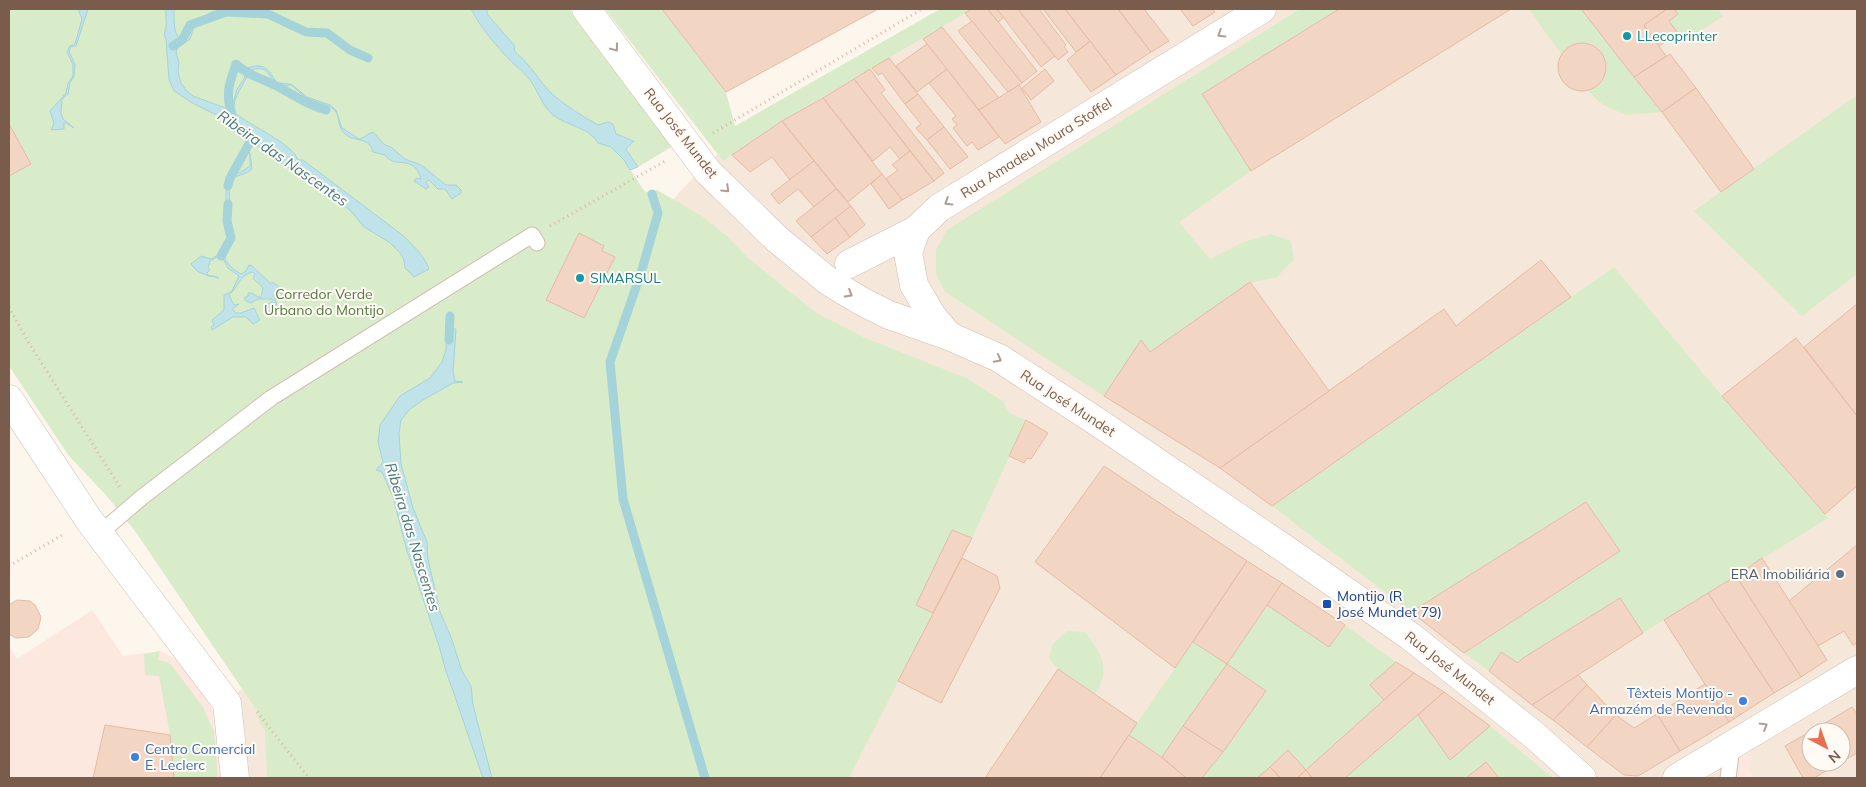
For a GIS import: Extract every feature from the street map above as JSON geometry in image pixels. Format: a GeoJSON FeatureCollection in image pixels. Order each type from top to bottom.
{"type":"FeatureCollection","features":[{"type":"Feature","properties":{"kind":"street","name":"Rua José Mundet"},"geometry":{"type":"LineString","coordinates":[[586,9],[708,172],[777,239],[828,281],[889,315],[950,336],[999,358],[1096,421],[1410,636],[1534,735],[1577,776]]}},
{"type":"Feature","properties":{"kind":"street","name":"Rua Amadeu Moura Stoffel"},"geometry":{"type":"LineString","coordinates":[[950,336],[932,316],[914,285],[908,253],[916,230],[940,208],[1262,9]]}},
{"type":"Feature","properties":{"kind":"street"},"geometry":{"type":"LineString","coordinates":[[849,264],[916,230]]}},
{"type":"Feature","properties":{"kind":"street"},"geometry":{"type":"LineString","coordinates":[[9,399],[94,527],[227,703],[236,778]]}},
{"type":"Feature","properties":{"kind":"street"},"geometry":{"type":"LineString","coordinates":[[1677,778],[1857,670]]}},
{"type":"Feature","properties":{"kind":"street"},"geometry":{"type":"LineString","coordinates":[[1702,778],[1711,763],[1731,746]]}},
{"type":"Feature","properties":{"kind":"lane"},"geometry":{"type":"LineString","coordinates":[[94,527],[130,507],[272,398],[534,239]]}},
{"type":"Feature","properties":{"kind":"lane"},"geometry":{"type":"LineString","coordinates":[[1728,778],[1731,746]]}},
{"type":"Feature","properties":{"kind":"path"},"geometry":{"type":"LineString","coordinates":[[534,239],[922,9]]}},
{"type":"Feature","properties":{"kind":"path"},"geometry":{"type":"LineString","coordinates":[[9,307],[27,340],[124,493],[130,507]]}},
{"type":"Feature","properties":{"kind":"path"},"geometry":{"type":"LineString","coordinates":[[9,566],[94,527]]}},
{"type":"Feature","properties":{"kind":"path"},"geometry":{"type":"LineString","coordinates":[[227,703],[247,699],[309,778]]}},
{"type":"Feature","properties":{"kind":"shaded area"},"geometry":{"type":"Polygon","coordinates":[[[951,9],[1857,9],[1857,778],[223,778],[227,703],[577,348],[629,247],[691,180],[718,154],[723,160],[728,151],[951,9]]]}},
{"type":"Feature","properties":{"kind":"shaded area"},"geometry":{"type":"Polygon","coordinates":[[[92,610],[123,656],[160,651],[178,660],[204,694],[215,714],[223,778],[9,778],[9,646],[17,659],[92,610]]]}},
{"type":"Feature","properties":{"kind":"shaded area"},"geometry":{"type":"Polygon","coordinates":[[[1751,752],[1749,769],[1754,778],[1716,778],[1742,757],[1751,752]]]}},
{"type":"Feature","properties":{"kind":"green space","name":"Corredor Verde Urbano do Montijo"},"geometry":{"type":"Polygon","coordinates":[[[9,9],[471,9],[495,44],[530,80],[549,111],[559,119],[589,133],[598,143],[611,147],[624,160],[645,192],[657,190],[702,216],[728,237],[748,258],[815,312],[865,338],[966,378],[1003,401],[1009,413],[1026,420],[972,538],[916,605],[933,613],[849,778],[267,778],[265,731],[260,724],[257,711],[135,531],[105,494],[69,456],[9,366],[9,9]]]}},
{"type":"Feature","properties":{"kind":"green space"},"geometry":{"type":"Polygon","coordinates":[[[487,9],[569,9],[673,146],[638,167],[626,148],[634,140],[616,134],[613,124],[608,122],[598,125],[574,111],[552,94],[526,62],[515,52],[514,45],[487,14],[487,9]]]}},
{"type":"Feature","properties":{"kind":"green space"},"geometry":{"type":"Polygon","coordinates":[[[605,9],[662,9],[726,92],[735,126],[940,9],[972,9],[782,121],[723,161],[605,9]]]}},
{"type":"Feature","properties":{"kind":"green space"},"geometry":{"type":"Polygon","coordinates":[[[1300,9],[1339,9],[1202,94],[1251,171],[1179,222],[1210,259],[1244,242],[1271,234],[1291,241],[1294,259],[1277,277],[1250,283],[1150,352],[1141,341],[1104,396],[945,292],[936,274],[936,250],[947,230],[1300,9]]]}},
{"type":"Feature","properties":{"kind":"green space"},"geometry":{"type":"Polygon","coordinates":[[[1529,9],[1581,9],[1662,112],[1626,115],[1603,105],[1588,91],[1600,83],[1606,73],[1606,62],[1602,53],[1594,46],[1584,43],[1573,45],[1561,54],[1529,9]]]}},
{"type":"Feature","properties":{"kind":"green space"},"geometry":{"type":"Polygon","coordinates":[[[1674,9],[1718,9],[1723,16],[1684,42],[1669,21],[1678,14],[1674,9]]]}},
{"type":"Feature","properties":{"kind":"green space"},"geometry":{"type":"Polygon","coordinates":[[[1857,95],[1857,274],[1802,316],[1694,211],[1857,95]]]}},
{"type":"Feature","properties":{"kind":"green space"},"geometry":{"type":"Polygon","coordinates":[[[1614,267],[1733,409],[1828,518],[1643,633],[1620,598],[1523,658],[1518,663],[1489,671],[1464,653],[1620,551],[1586,502],[1411,612],[1272,506],[1614,267]]]}},
{"type":"Feature","properties":{"kind":"green space"},"geometry":{"type":"Polygon","coordinates":[[[1267,605],[1329,647],[1345,625],[1396,662],[1371,685],[1384,700],[1306,770],[1270,767],[1257,778],[1202,778],[1266,691],[1227,664],[1267,605]]]}},
{"type":"Feature","properties":{"kind":"green space"},"geometry":{"type":"Polygon","coordinates":[[[1067,631],[1085,632],[1100,654],[1104,669],[1103,677],[1095,694],[1058,669],[1049,658],[1052,645],[1067,631]]]}},
{"type":"Feature","properties":{"kind":"green space"},"geometry":{"type":"Polygon","coordinates":[[[1193,642],[1227,664],[1162,757],[1129,735],[1193,642]]]}},
{"type":"Feature","properties":{"kind":"green space"},"geometry":{"type":"Polygon","coordinates":[[[160,651],[158,660],[170,663],[203,707],[214,732],[218,778],[174,778],[170,735],[159,676],[145,675],[144,654],[160,651]]]}},
{"type":"Feature","properties":{"kind":"green space"},"geometry":{"type":"Polygon","coordinates":[[[1418,715],[1450,760],[1490,726],[1553,778],[1345,778],[1418,715]]]}},
{"type":"Feature","properties":{"kind":"water"},"geometry":{"type":"Polygon","coordinates":[[[78,9],[88,9],[76,46],[71,47],[69,51],[75,65],[74,76],[70,83],[68,94],[62,99],[61,113],[63,119],[74,128],[64,122],[64,129],[51,130],[54,123],[50,111],[66,93],[68,83],[73,76],[73,65],[67,52],[70,46],[75,44],[82,19],[78,9]]]}},
{"type":"Feature","properties":{"kind":"water"},"geometry":{"type":"Polygon","coordinates":[[[166,9],[174,9],[175,30],[181,41],[190,34],[191,23],[212,12],[224,9],[248,9],[209,16],[194,26],[190,39],[178,47],[176,52],[181,83],[193,96],[231,110],[237,89],[244,79],[247,68],[258,66],[266,68],[277,83],[291,84],[307,97],[330,105],[336,110],[342,128],[359,139],[373,132],[385,145],[391,147],[405,159],[421,165],[446,185],[456,185],[461,190],[461,193],[452,199],[445,189],[438,189],[429,180],[426,182],[429,187],[426,189],[414,181],[416,178],[421,179],[414,166],[393,161],[385,155],[373,152],[371,146],[367,143],[345,134],[341,129],[335,110],[306,98],[291,85],[277,84],[264,70],[249,70],[235,100],[234,112],[288,147],[298,160],[303,160],[401,234],[421,254],[429,269],[414,277],[405,268],[404,260],[400,253],[389,242],[364,227],[350,210],[253,143],[248,148],[250,154],[252,169],[229,180],[230,213],[228,221],[230,233],[226,219],[227,181],[229,176],[241,172],[250,166],[250,155],[245,148],[247,139],[232,130],[223,118],[194,104],[174,91],[169,80],[165,30],[166,9]]]}},
{"type":"Feature","properties":{"kind":"water"},"geometry":{"type":"Polygon","coordinates":[[[471,9],[487,9],[487,14],[514,45],[515,52],[526,62],[552,94],[574,111],[598,125],[608,122],[613,124],[616,134],[634,141],[626,149],[638,167],[630,170],[624,160],[611,147],[598,143],[589,133],[553,115],[530,80],[495,44],[471,9]]]}},
{"type":"Feature","properties":{"kind":"water"},"geometry":{"type":"Polygon","coordinates":[[[230,233],[231,239],[227,241],[224,248],[226,260],[231,267],[241,274],[246,271],[249,265],[252,266],[270,283],[274,283],[287,293],[277,293],[274,295],[277,306],[268,314],[264,310],[264,306],[272,302],[272,299],[258,299],[251,303],[246,301],[244,298],[248,296],[248,293],[261,297],[263,288],[255,281],[253,278],[255,274],[252,272],[241,279],[232,292],[229,295],[234,305],[239,304],[232,309],[236,313],[254,308],[260,320],[253,324],[246,317],[233,317],[212,330],[211,327],[214,325],[212,320],[224,310],[224,295],[232,291],[239,276],[228,268],[222,257],[217,257],[210,261],[208,275],[200,273],[191,264],[201,256],[211,259],[220,254],[225,243],[228,239],[230,238],[230,233]]]}},
{"type":"Feature","properties":{"kind":"water"},"geometry":{"type":"Polygon","coordinates":[[[456,329],[453,372],[455,381],[463,382],[453,383],[423,400],[410,409],[401,420],[399,433],[401,464],[413,508],[427,542],[428,559],[440,612],[451,637],[462,671],[471,686],[473,705],[492,778],[483,778],[407,551],[393,497],[382,472],[376,470],[383,462],[378,442],[380,425],[400,396],[430,378],[442,362],[446,349],[446,330],[456,329]]]}},
{"type":"Feature","properties":{"kind":"building"},"geometry":{"type":"Polygon","coordinates":[[[662,9],[878,9],[726,92],[662,9]]]}},
{"type":"Feature","properties":{"kind":"building"},"geometry":{"type":"Polygon","coordinates":[[[972,9],[988,9],[1037,71],[1022,83],[965,13],[972,9]]]}},
{"type":"Feature","properties":{"kind":"building"},"geometry":{"type":"Polygon","coordinates":[[[988,9],[997,9],[1004,17],[998,22],[988,9]]]}},
{"type":"Feature","properties":{"kind":"building"},"geometry":{"type":"Polygon","coordinates":[[[997,9],[1018,9],[1055,56],[1041,67],[997,9]]]}},
{"type":"Feature","properties":{"kind":"building"},"geometry":{"type":"Polygon","coordinates":[[[1018,9],[1039,9],[1066,45],[1064,47],[1068,52],[1058,60],[1018,9]]]}},
{"type":"Feature","properties":{"kind":"building"},"geometry":{"type":"Polygon","coordinates":[[[1043,9],[1065,9],[1090,41],[1076,52],[1043,9]]]}},
{"type":"Feature","properties":{"kind":"building"},"geometry":{"type":"Polygon","coordinates":[[[1065,9],[1118,9],[1151,52],[1116,75],[1065,9]]]}},
{"type":"Feature","properties":{"kind":"building"},"geometry":{"type":"Polygon","coordinates":[[[1118,9],[1144,9],[1169,41],[1151,52],[1118,9]]]}},
{"type":"Feature","properties":{"kind":"building"},"geometry":{"type":"Polygon","coordinates":[[[1180,9],[1212,9],[1215,12],[1193,26],[1180,9]]]}},
{"type":"Feature","properties":{"kind":"building"},"geometry":{"type":"Polygon","coordinates":[[[1339,9],[1511,9],[1251,171],[1202,94],[1339,9]]]}},
{"type":"Feature","properties":{"kind":"building","name":"LLecoprinter"},"geometry":{"type":"Polygon","coordinates":[[[1581,9],[1667,9],[1644,25],[1666,56],[1634,77],[1581,9]]]}},
{"type":"Feature","properties":{"kind":"building"},"geometry":{"type":"Polygon","coordinates":[[[1667,9],[1674,9],[1678,14],[1669,21],[1678,33],[1659,46],[1644,25],[1667,9]]]}},
{"type":"Feature","properties":{"kind":"building"},"geometry":{"type":"Polygon","coordinates":[[[972,21],[1022,83],[1008,92],[958,31],[972,21]]]}},
{"type":"Feature","properties":{"kind":"building"},"geometry":{"type":"Polygon","coordinates":[[[942,27],[999,98],[979,110],[923,39],[942,27]]]}},
{"type":"Feature","properties":{"kind":"building"},"geometry":{"type":"Polygon","coordinates":[[[1090,41],[1116,75],[1091,92],[1067,60],[1090,41]]]}},
{"type":"Feature","properties":{"kind":"building"},"geometry":{"type":"Polygon","coordinates":[[[1577,43],[1587,43],[1596,47],[1602,53],[1605,58],[1605,76],[1596,87],[1587,91],[1577,91],[1568,87],[1562,81],[1558,72],[1558,62],[1562,53],[1568,47],[1577,43]]]}},
{"type":"Feature","properties":{"kind":"building"},"geometry":{"type":"Polygon","coordinates":[[[927,44],[947,69],[917,92],[896,66],[927,44]]]}},
{"type":"Feature","properties":{"kind":"building"},"geometry":{"type":"Polygon","coordinates":[[[1670,54],[1696,88],[1662,112],[1634,77],[1670,54]]]}},
{"type":"Feature","properties":{"kind":"building"},"geometry":{"type":"Polygon","coordinates":[[[889,58],[918,94],[905,104],[882,73],[878,75],[872,68],[889,58]]]}},
{"type":"Feature","properties":{"kind":"building"},"geometry":{"type":"Polygon","coordinates":[[[870,69],[885,90],[881,93],[944,173],[934,181],[854,79],[870,69]]]}},
{"type":"Feature","properties":{"kind":"building"},"geometry":{"type":"Polygon","coordinates":[[[947,69],[999,137],[978,150],[972,142],[967,146],[953,128],[957,125],[952,119],[956,116],[929,83],[947,69]]]}},
{"type":"Feature","properties":{"kind":"building"},"geometry":{"type":"Polygon","coordinates":[[[1045,69],[1054,81],[1031,100],[1022,88],[1045,69]]]}},
{"type":"Feature","properties":{"kind":"building"},"geometry":{"type":"Polygon","coordinates":[[[854,79],[910,151],[900,159],[890,147],[873,161],[823,98],[854,79]]]}},
{"type":"Feature","properties":{"kind":"building"},"geometry":{"type":"Polygon","coordinates":[[[1019,85],[1041,122],[1005,144],[979,110],[1019,85]]]}},
{"type":"Feature","properties":{"kind":"building"},"geometry":{"type":"Polygon","coordinates":[[[1696,88],[1754,169],[1721,192],[1662,112],[1696,88]]]}},
{"type":"Feature","properties":{"kind":"building"},"geometry":{"type":"Polygon","coordinates":[[[918,94],[944,127],[927,140],[916,128],[921,124],[905,104],[918,94]]]}},
{"type":"Feature","properties":{"kind":"building"},"geometry":{"type":"Polygon","coordinates":[[[823,98],[882,174],[848,202],[782,121],[823,98]]]}},
{"type":"Feature","properties":{"kind":"building"},"geometry":{"type":"Polygon","coordinates":[[[782,121],[814,161],[790,180],[772,157],[750,172],[732,155],[782,121]]]}},
{"type":"Feature","properties":{"kind":"building"},"geometry":{"type":"Polygon","coordinates":[[[9,124],[31,164],[9,176],[9,124]]]}},
{"type":"Feature","properties":{"kind":"building"},"geometry":{"type":"Polygon","coordinates":[[[944,127],[968,157],[950,169],[927,140],[944,127]]]}},
{"type":"Feature","properties":{"kind":"building"},"geometry":{"type":"Polygon","coordinates":[[[910,151],[934,181],[902,200],[886,179],[898,170],[892,165],[910,151]]]}},
{"type":"Feature","properties":{"kind":"building"},"geometry":{"type":"Polygon","coordinates":[[[814,161],[836,189],[814,207],[798,189],[779,204],[771,194],[814,161]]]}},
{"type":"Feature","properties":{"kind":"building"},"geometry":{"type":"Polygon","coordinates":[[[882,174],[902,200],[889,209],[871,184],[882,174]]]}},
{"type":"Feature","properties":{"kind":"building"},"geometry":{"type":"Polygon","coordinates":[[[836,189],[851,206],[811,237],[796,221],[836,189]]]}},
{"type":"Feature","properties":{"kind":"building"},"geometry":{"type":"Polygon","coordinates":[[[851,206],[865,225],[850,237],[835,218],[851,206]]]}},
{"type":"Feature","properties":{"kind":"building"},"geometry":{"type":"Polygon","coordinates":[[[835,218],[850,237],[827,254],[811,237],[835,218]]]}},
{"type":"Feature","properties":{"kind":"building","name":"SIMARSUL"},"geometry":{"type":"Polygon","coordinates":[[[579,233],[604,246],[602,251],[615,257],[584,318],[546,300],[579,233]]]}},
{"type":"Feature","properties":{"kind":"building"},"geometry":{"type":"Polygon","coordinates":[[[1541,260],[1571,297],[1272,506],[1220,468],[1444,309],[1456,326],[1541,260]]]}},
{"type":"Feature","properties":{"kind":"building"},"geometry":{"type":"Polygon","coordinates":[[[1250,282],[1329,391],[1220,468],[1104,396],[1141,340],[1150,352],[1250,282]]]}},
{"type":"Feature","properties":{"kind":"building"},"geometry":{"type":"Polygon","coordinates":[[[1857,304],[1857,416],[1804,347],[1857,304]]]}},
{"type":"Feature","properties":{"kind":"building"},"geometry":{"type":"Polygon","coordinates":[[[1796,338],[1857,416],[1857,486],[1825,514],[1722,396],[1796,338]]]}},
{"type":"Feature","properties":{"kind":"building"},"geometry":{"type":"Polygon","coordinates":[[[1026,420],[1048,433],[1031,459],[1027,458],[1024,463],[1009,456],[1026,420]]]}},
{"type":"Feature","properties":{"kind":"building"},"geometry":{"type":"Polygon","coordinates":[[[1104,466],[1247,561],[1175,668],[1035,562],[1104,466]]]}},
{"type":"Feature","properties":{"kind":"building"},"geometry":{"type":"Polygon","coordinates":[[[1586,502],[1620,551],[1464,653],[1411,612],[1586,502]]]}},
{"type":"Feature","properties":{"kind":"building"},"geometry":{"type":"Polygon","coordinates":[[[952,530],[972,538],[933,613],[916,605],[952,530]]]}},
{"type":"Feature","properties":{"kind":"building","name":"ERA Imobiliária"},"geometry":{"type":"Polygon","coordinates":[[[1857,545],[1857,643],[1853,645],[1844,631],[1818,646],[1789,601],[1857,545]]]}},
{"type":"Feature","properties":{"kind":"building"},"geometry":{"type":"Polygon","coordinates":[[[962,558],[997,576],[1000,588],[941,703],[898,681],[962,558]]]}},
{"type":"Feature","properties":{"kind":"building"},"geometry":{"type":"Polygon","coordinates":[[[1762,558],[1827,660],[1801,677],[1736,576],[1762,558]]]}},
{"type":"Feature","properties":{"kind":"building"},"geometry":{"type":"Polygon","coordinates":[[[1247,561],[1282,583],[1227,664],[1193,642],[1247,561]]]}},
{"type":"Feature","properties":{"kind":"building"},"geometry":{"type":"Polygon","coordinates":[[[1736,576],[1801,677],[1774,693],[1708,593],[1736,576]]]}},
{"type":"Feature","properties":{"kind":"building"},"geometry":{"type":"Polygon","coordinates":[[[1282,583],[1345,625],[1329,647],[1267,605],[1282,583]]]}},
{"type":"Feature","properties":{"kind":"building"},"geometry":{"type":"Polygon","coordinates":[[[1708,593],[1774,693],[1729,722],[1664,620],[1708,593]]]}},
{"type":"Feature","properties":{"kind":"building"},"geometry":{"type":"Polygon","coordinates":[[[1620,598],[1643,633],[1532,705],[1489,671],[1501,652],[1518,663],[1523,658],[1620,598]]]}},
{"type":"Feature","properties":{"kind":"building"},"geometry":{"type":"Polygon","coordinates":[[[17,600],[30,601],[35,605],[41,617],[38,629],[29,637],[16,638],[9,634],[9,605],[17,600]]]}},
{"type":"Feature","properties":{"kind":"building"},"geometry":{"type":"Polygon","coordinates":[[[1396,662],[1414,673],[1384,700],[1370,685],[1396,662]]]}},
{"type":"Feature","properties":{"kind":"building"},"geometry":{"type":"Polygon","coordinates":[[[1227,664],[1266,691],[1223,752],[1183,726],[1227,664]]]}},
{"type":"Feature","properties":{"kind":"building"},"geometry":{"type":"Polygon","coordinates":[[[1058,669],[1137,723],[1129,735],[1100,778],[985,778],[1058,669]]]}},
{"type":"Feature","properties":{"kind":"building"},"geometry":{"type":"Polygon","coordinates":[[[1414,673],[1444,692],[1345,778],[1312,778],[1306,770],[1414,673]]]}},
{"type":"Feature","properties":{"kind":"building"},"geometry":{"type":"Polygon","coordinates":[[[1578,675],[1587,685],[1553,720],[1532,705],[1578,675]]]}},
{"type":"Feature","properties":{"kind":"building"},"geometry":{"type":"Polygon","coordinates":[[[1705,684],[1729,722],[1680,751],[1657,714],[1705,684]]]}},
{"type":"Feature","properties":{"kind":"building"},"geometry":{"type":"Polygon","coordinates":[[[1587,685],[1616,715],[1587,747],[1553,720],[1587,685]]]}},
{"type":"Feature","properties":{"kind":"building"},"geometry":{"type":"Polygon","coordinates":[[[1444,692],[1490,726],[1450,760],[1418,715],[1444,692]]]}},
{"type":"Feature","properties":{"kind":"building"},"geometry":{"type":"Polygon","coordinates":[[[1852,707],[1857,714],[1857,753],[1851,756],[1851,722],[1827,722],[1852,707]]]}},
{"type":"Feature","properties":{"kind":"building"},"geometry":{"type":"Polygon","coordinates":[[[1657,714],[1680,751],[1638,776],[1624,775],[1587,747],[1616,715],[1634,728],[1657,714]]]}},
{"type":"Feature","properties":{"kind":"building","name":"Centro Comercial E. Leclerc"},"geometry":{"type":"Polygon","coordinates":[[[105,725],[170,735],[174,778],[93,778],[105,725]]]}},
{"type":"Feature","properties":{"kind":"building"},"geometry":{"type":"Polygon","coordinates":[[[1183,726],[1223,752],[1202,778],[1186,778],[1162,757],[1183,726]]]}},
{"type":"Feature","properties":{"kind":"building"},"geometry":{"type":"Polygon","coordinates":[[[1129,735],[1160,756],[1186,778],[1100,778],[1129,735]]]}},
{"type":"Feature","properties":{"kind":"building"},"geometry":{"type":"Polygon","coordinates":[[[1801,737],[1801,772],[1824,772],[1814,778],[1803,778],[1785,746],[1801,737]]]}},
{"type":"Feature","properties":{"kind":"building"},"geometry":{"type":"Polygon","coordinates":[[[1288,750],[1306,770],[1297,778],[1280,778],[1270,767],[1288,750]]]}},
{"type":"Feature","properties":{"kind":"building"},"geometry":{"type":"Polygon","coordinates":[[[1486,762],[1499,778],[1466,778],[1486,762]]]}},
{"type":"Feature","properties":{"kind":"building"},"geometry":{"type":"Polygon","coordinates":[[[1270,767],[1280,778],[1257,778],[1270,767]]]}},
{"type":"Feature","properties":{"kind":"building"},"geometry":{"type":"Polygon","coordinates":[[[1306,770],[1312,778],[1297,778],[1306,770]]]}},
{"type":"Feature","properties":{"kind":"waterway"},"geometry":{"type":"LineString","coordinates":[[173,46],[182,40],[190,25],[226,12],[268,14],[306,32],[327,33],[350,50],[368,58]]}},
{"type":"Feature","properties":{"kind":"waterway"},"geometry":{"type":"LineString","coordinates":[[230,118],[232,114],[228,95],[236,64],[250,74],[326,110]]}},
{"type":"Feature","properties":{"kind":"waterway"},"geometry":{"type":"LineString","coordinates":[[228,186],[230,178],[250,139]]}},
{"type":"Feature","properties":{"kind":"waterway"},"geometry":{"type":"LineString","coordinates":[[652,194],[658,213],[641,273],[610,362],[623,499],[705,778]]}},
{"type":"Feature","properties":{"kind":"waterway"},"geometry":{"type":"LineString","coordinates":[[221,256],[231,238],[227,221],[228,204]]}},
{"type":"Feature","properties":{"kind":"waterway","name":"Ribeira das Nascentes"},"geometry":{"type":"LineString","coordinates":[[449,340],[450,316]]}},
{"type":"Feature","properties":{"kind":"place","name":"LLecoprinter"},"geometry":{"type":"Point","coordinates":[1627,36]}},
{"type":"Feature","properties":{"kind":"place","name":"SIMARSUL"},"geometry":{"type":"Point","coordinates":[580,278]}},
{"type":"Feature","properties":{"kind":"place","name":"ERA Imobiliária"},"geometry":{"type":"Point","coordinates":[1840,574]}},
{"type":"Feature","properties":{"kind":"place","name":"Montijo (R José Mundet 79)"},"geometry":{"type":"Point","coordinates":[1327,604]}},
{"type":"Feature","properties":{"kind":"place","name":"Têxteis Montijo - Armazém de Revenda"},"geometry":{"type":"Point","coordinates":[1743,701]}},
{"type":"Feature","properties":{"kind":"place","name":"Centro Comercial E. Leclerc"},"geometry":{"type":"Point","coordinates":[135,757]}}]}
